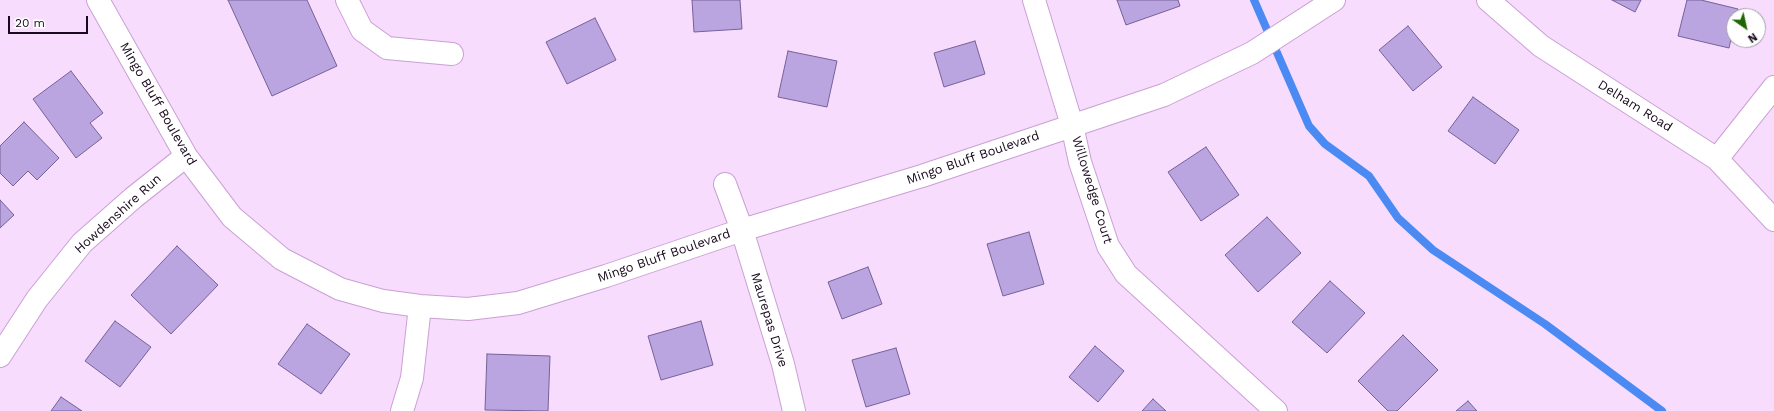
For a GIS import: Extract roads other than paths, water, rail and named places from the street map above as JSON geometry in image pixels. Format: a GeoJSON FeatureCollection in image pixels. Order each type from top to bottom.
{"type":"FeatureCollection","features":[{"type":"Feature","properties":{"kind":"street","name":"Mingo Bluff Boulevard"},"geometry":{"type":"LineString","coordinates":[[98,0],[186,156],[232,217],[282,259],[340,289],[382,301],[420,306],[468,309],[518,303],[606,276],[742,230],[922,176],[1164,95],[1252,53],[1334,0]]}},
{"type":"Feature","properties":{"kind":"street"},"geometry":{"type":"LineString","coordinates":[[347,0],[362,30],[387,48],[452,54]]}},
{"type":"Feature","properties":{"kind":"street","name":"Willowedge Court"},"geometry":{"type":"LineString","coordinates":[[1034,0],[1072,125],[1080,162],[1108,246],[1126,274],[1276,411]]}},
{"type":"Feature","properties":{"kind":"street","name":"Delham Road"},"geometry":{"type":"LineString","coordinates":[[1488,0],[1541,46],[1717,158],[1774,220]]}},
{"type":"Feature","properties":{"kind":"street"},"geometry":{"type":"LineString","coordinates":[[1717,158],[1774,87]]}},
{"type":"Feature","properties":{"kind":"street","name":"Howdenshire Run"},"geometry":{"type":"LineString","coordinates":[[0,356],[37,299],[82,243],[133,198],[186,156]]}},
{"type":"Feature","properties":{"kind":"street","name":"Maurepas Drive"},"geometry":{"type":"LineString","coordinates":[[725,184],[742,230],[783,364],[794,411]]}},
{"type":"Feature","properties":{"kind":"street"},"geometry":{"type":"LineString","coordinates":[[402,411],[412,378],[420,306]]}},
{"type":"Feature","properties":{"kind":"waterway"},"geometry":{"type":"LineString","coordinates":[[1254,0],[1309,126],[1325,144],[1369,176],[1398,218],[1433,250],[1545,324],[1662,411]]}}]}
